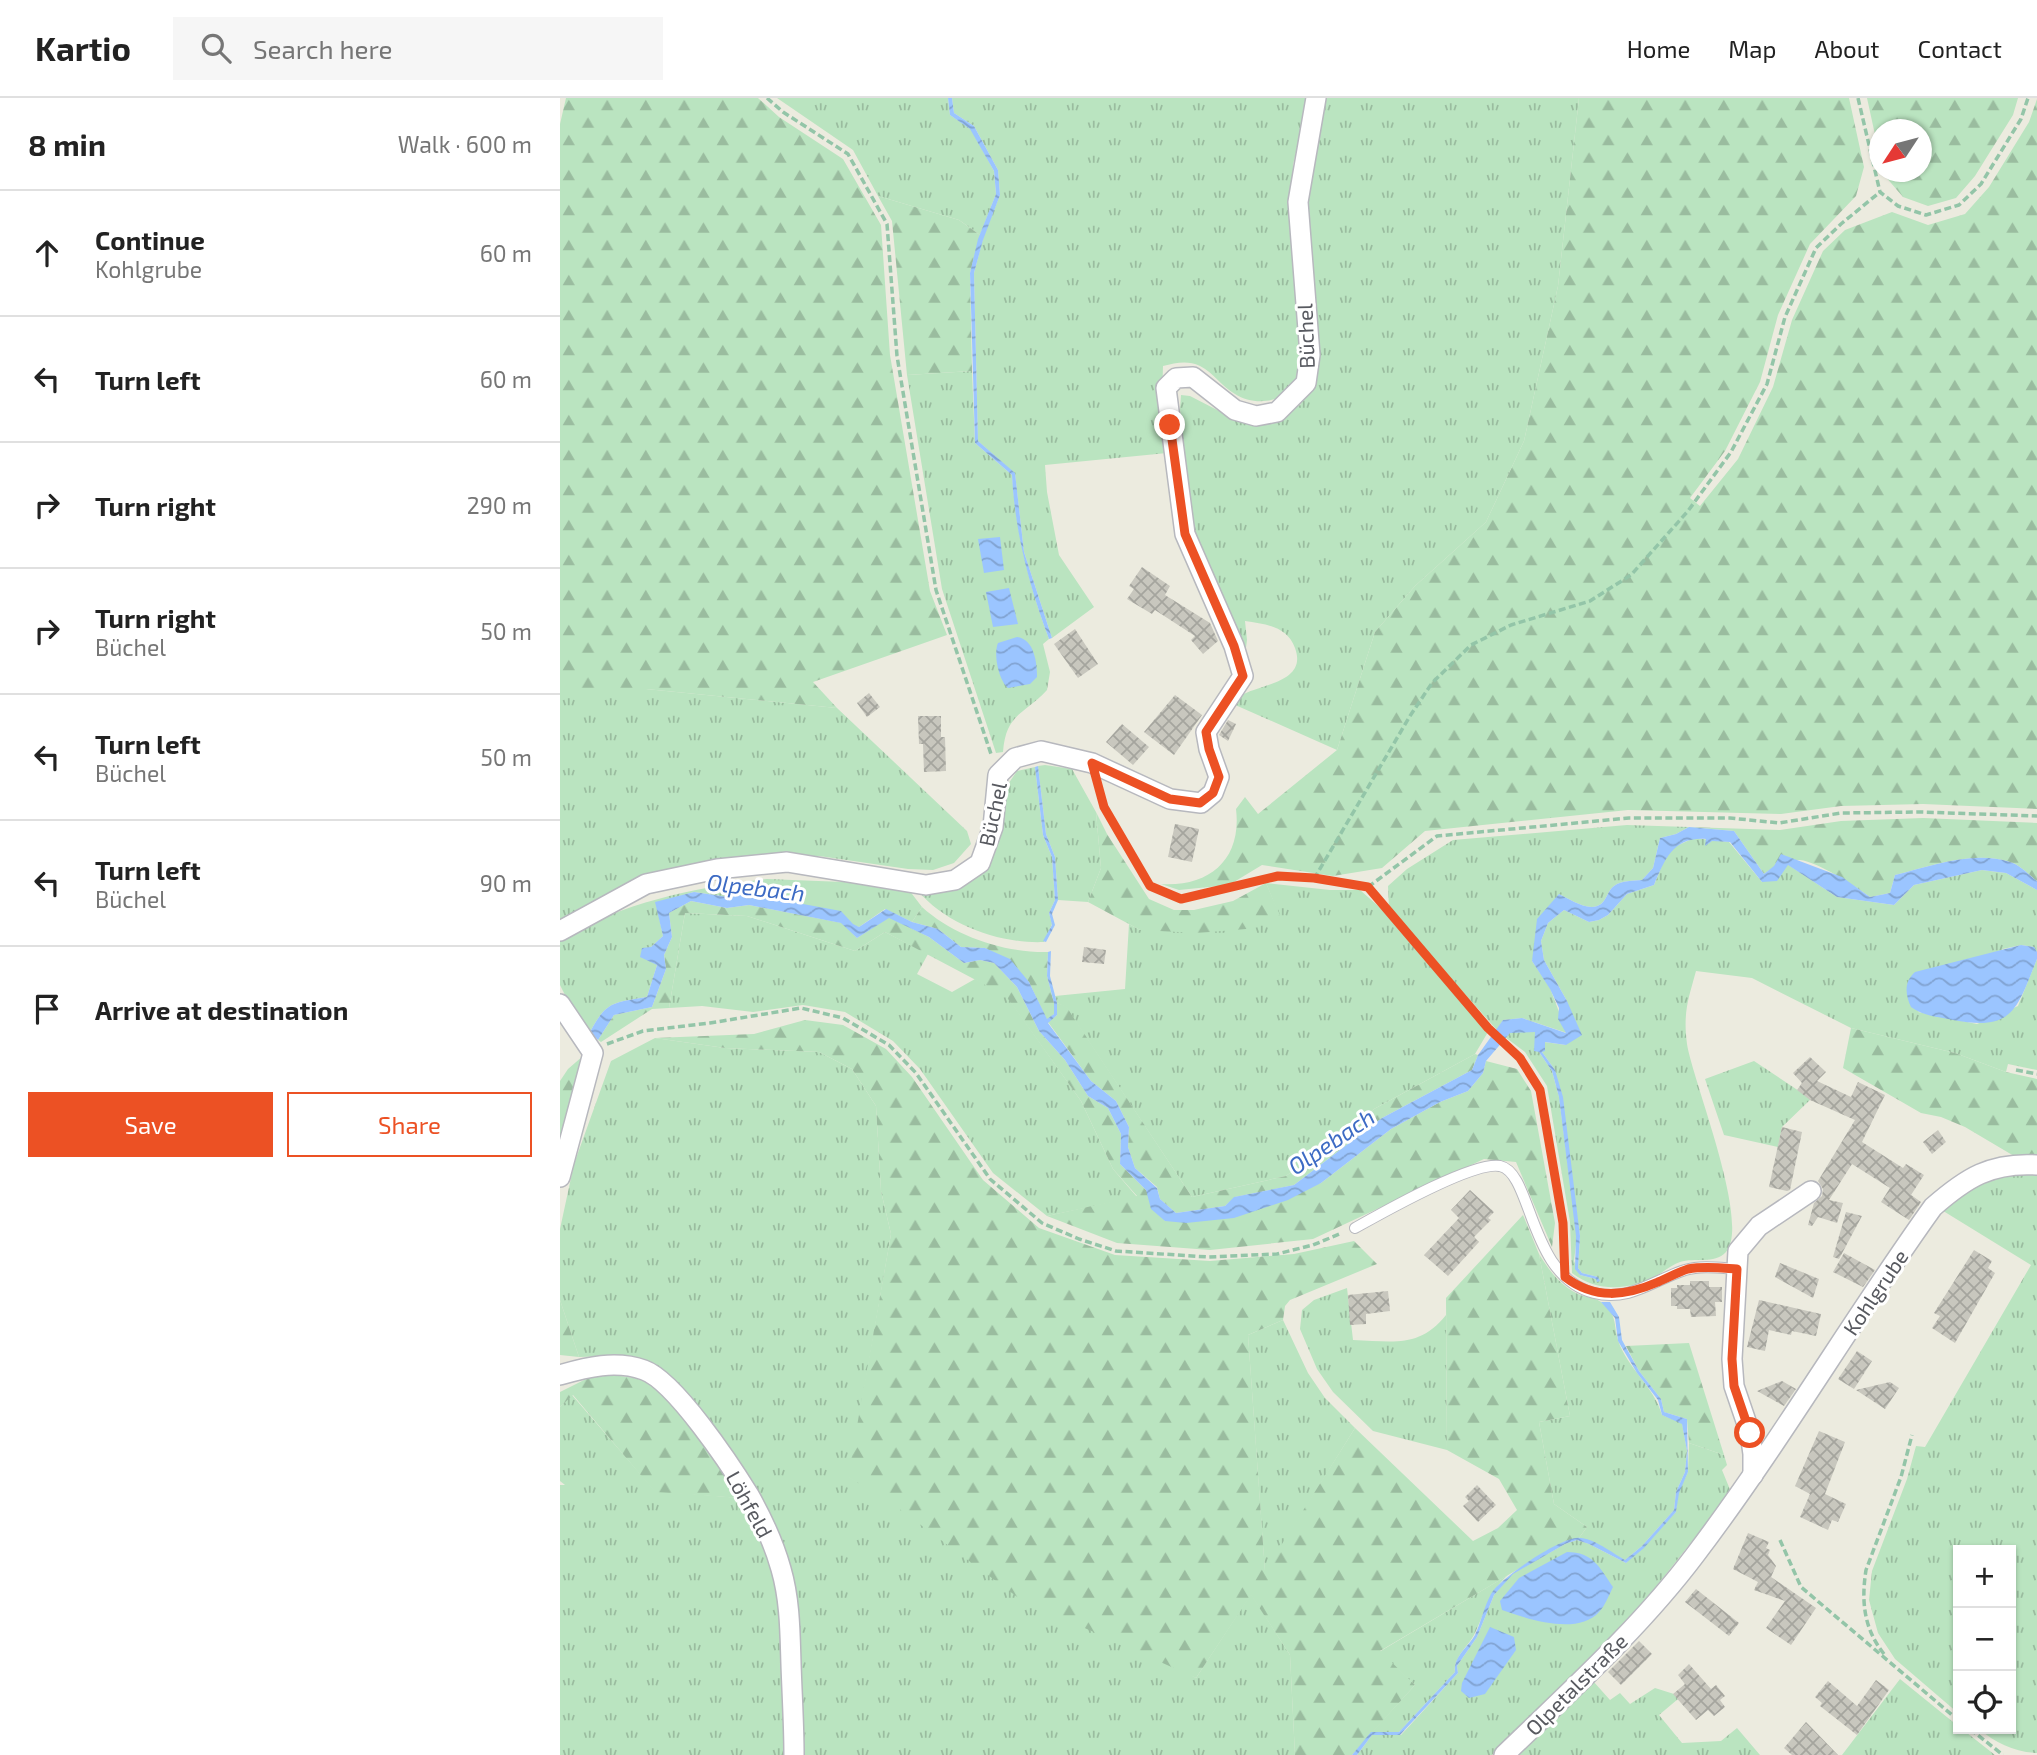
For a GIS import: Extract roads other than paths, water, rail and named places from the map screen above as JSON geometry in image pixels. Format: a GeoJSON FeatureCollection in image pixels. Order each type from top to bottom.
{"type":"FeatureCollection","features":[{"type":"Feature","properties":{"kind":"street","name":"Büchel"},"geometry":{"type":"LineString","coordinates":[[560,931],[646,884],[717,869],[788,862],[926,885],[955,880],[980,863],[993,828],[998,775],[1015,758],[1041,751],[1092,763],[1170,799],[1200,803],[1213,793],[1219,777],[1206,732],[1243,676],[1234,646],[1185,534],[1166,388],[1177,378],[1193,377],[1235,410],[1256,416],[1276,412],[1306,383],[1310,355],[1298,202],[1316,98]]}},
{"type":"Feature","properties":{"kind":"street"},"geometry":{"type":"LineString","coordinates":[[560,1004],[588,1046],[560,1177]]}},
{"type":"Feature","properties":{"kind":"street","name":"Kohlgrube"},"geometry":{"type":"LineString","coordinates":[[1647,1614],[1694,1556],[1753,1475],[1933,1207],[1959,1184],[1988,1170],[2014,1163],[2037,1165]]}},
{"type":"Feature","properties":{"kind":"street"},"geometry":{"type":"LineString","coordinates":[[1753,1475],[1750,1433],[1734,1386],[1732,1359],[1738,1251],[1759,1226],[1811,1191]]}},
{"type":"Feature","properties":{"kind":"street","name":"Löhfeld"},"geometry":{"type":"LineString","coordinates":[[560,1375],[590,1366],[618,1365],[645,1370],[666,1384],[682,1401],[749,1495],[766,1528],[783,1581],[789,1616],[794,1755]]}},
{"type":"Feature","properties":{"kind":"street","name":"Olpetalstraße"},"geometry":{"type":"LineString","coordinates":[[1504,1755],[1647,1614]]}},
{"type":"Feature","properties":{"kind":"lane"},"geometry":{"type":"LineString","coordinates":[[1355,1227],[1411,1197],[1480,1168],[1500,1166],[1510,1171],[1518,1181],[1544,1250],[1565,1277],[1580,1287],[1595,1293],[1617,1295],[1636,1292],[1685,1270],[1710,1267],[1737,1269]]}},
{"type":"Feature","properties":{"kind":"water"},"geometry":{"type":"Polygon","coordinates":[[[948,98],[952,98],[954,113],[974,126],[998,170],[1000,195],[974,273],[978,441],[1015,473],[1024,552],[1052,638],[1049,639],[1024,559],[1016,518],[1012,475],[975,443],[970,273],[978,239],[996,194],[994,171],[970,129],[950,115],[948,98]]]}},
{"type":"Feature","properties":{"kind":"water"},"geometry":{"type":"Polygon","coordinates":[[[1000,537],[1004,570],[984,573],[978,539],[1000,537]]]}},
{"type":"Feature","properties":{"kind":"water"},"geometry":{"type":"Polygon","coordinates":[[[1009,588],[1018,624],[993,627],[986,592],[1009,588]]]}},
{"type":"Feature","properties":{"kind":"water"},"geometry":{"type":"Polygon","coordinates":[[[1017,637],[1031,647],[1037,677],[1030,684],[1008,688],[1000,674],[997,648],[998,643],[1017,637]]]}},
{"type":"Feature","properties":{"kind":"water"},"geometry":{"type":"Polygon","coordinates":[[[1038,766],[1046,834],[1055,857],[1058,900],[1052,914],[1055,925],[1046,942],[1043,941],[1052,925],[1049,913],[1055,900],[1052,857],[1043,835],[1035,767],[1038,766]]]}},
{"type":"Feature","properties":{"kind":"water"},"geometry":{"type":"Polygon","coordinates":[[[1689,827],[1734,831],[1764,874],[1774,866],[1781,854],[1842,877],[1870,897],[1890,893],[1895,875],[1967,858],[1996,859],[2017,865],[2037,881],[2037,890],[2006,873],[1982,870],[1914,885],[1894,905],[1837,897],[1788,865],[1777,881],[1762,882],[1730,842],[1712,841],[1705,846],[1706,839],[1695,839],[1678,846],[1672,852],[1654,885],[1627,894],[1608,915],[1589,922],[1564,910],[1548,923],[1541,941],[1544,960],[1582,1035],[1566,1045],[1545,1042],[1545,1051],[1542,1052],[1555,1070],[1563,1097],[1580,1236],[1578,1268],[1582,1273],[1598,1277],[1600,1281],[1597,1282],[1596,1279],[1580,1275],[1575,1269],[1576,1236],[1559,1097],[1552,1071],[1539,1052],[1534,1051],[1535,1032],[1510,1033],[1486,1061],[1483,1073],[1468,1091],[1440,1102],[1391,1129],[1321,1183],[1288,1200],[1234,1218],[1186,1223],[1165,1221],[1151,1209],[1146,1190],[1120,1164],[1121,1134],[1108,1108],[1088,1096],[1065,1060],[1039,1031],[1017,987],[994,963],[980,960],[964,963],[929,937],[889,918],[857,938],[841,923],[749,905],[727,908],[691,901],[669,913],[672,937],[664,955],[666,969],[652,1007],[614,1015],[598,1040],[590,1032],[607,1008],[627,1000],[647,997],[657,965],[640,957],[642,948],[651,947],[663,936],[655,902],[694,892],[728,897],[752,892],[765,897],[841,911],[859,927],[886,909],[912,922],[938,929],[961,947],[985,948],[1010,959],[1029,982],[1047,1019],[1054,1014],[1047,976],[1048,952],[1051,951],[1050,976],[1057,1003],[1057,1015],[1048,1023],[1091,1081],[1116,1101],[1129,1127],[1128,1147],[1135,1168],[1157,1188],[1160,1199],[1176,1213],[1225,1206],[1234,1197],[1294,1185],[1382,1118],[1472,1070],[1478,1055],[1503,1020],[1522,1018],[1566,1033],[1558,1019],[1559,1008],[1532,961],[1537,919],[1559,894],[1591,907],[1601,904],[1617,884],[1642,880],[1653,868],[1660,838],[1689,827]]]}},
{"type":"Feature","properties":{"kind":"water"},"geometry":{"type":"Polygon","coordinates":[[[2021,945],[2034,947],[2037,959],[2018,1003],[2001,1019],[1973,1023],[1931,1016],[1911,1007],[1907,988],[1915,972],[2021,945]]]}},
{"type":"Feature","properties":{"kind":"water"},"geometry":{"type":"Polygon","coordinates":[[[1601,1302],[1610,1302],[1619,1317],[1622,1340],[1639,1371],[1661,1399],[1664,1412],[1687,1419],[1688,1472],[1679,1493],[1676,1512],[1644,1548],[1626,1563],[1577,1540],[1513,1574],[1494,1595],[1477,1637],[1457,1666],[1458,1673],[1400,1735],[1372,1735],[1357,1755],[1352,1755],[1371,1732],[1399,1732],[1455,1672],[1456,1662],[1475,1635],[1491,1594],[1505,1579],[1543,1552],[1576,1538],[1595,1542],[1625,1560],[1642,1546],[1674,1510],[1676,1492],[1685,1472],[1687,1451],[1682,1424],[1662,1415],[1658,1400],[1637,1373],[1618,1341],[1615,1318],[1601,1302]]]}},
{"type":"Feature","properties":{"kind":"water"},"geometry":{"type":"Polygon","coordinates":[[[1567,1552],[1590,1558],[1613,1587],[1599,1612],[1590,1619],[1566,1624],[1538,1621],[1502,1610],[1500,1601],[1519,1578],[1567,1552]]]}},
{"type":"Feature","properties":{"kind":"water"},"geometry":{"type":"Polygon","coordinates":[[[1490,1627],[1514,1637],[1516,1650],[1485,1694],[1469,1698],[1461,1691],[1462,1683],[1490,1627]]]}},
{"type":"Feature","properties":{"kind":"water label","name":"Olpebach"},"geometry":{"type":"Point","coordinates":[756,887]}},
{"type":"Feature","properties":{"kind":"water label","name":"Olpebach"},"geometry":{"type":"Point","coordinates":[1331,1141]}}]}
